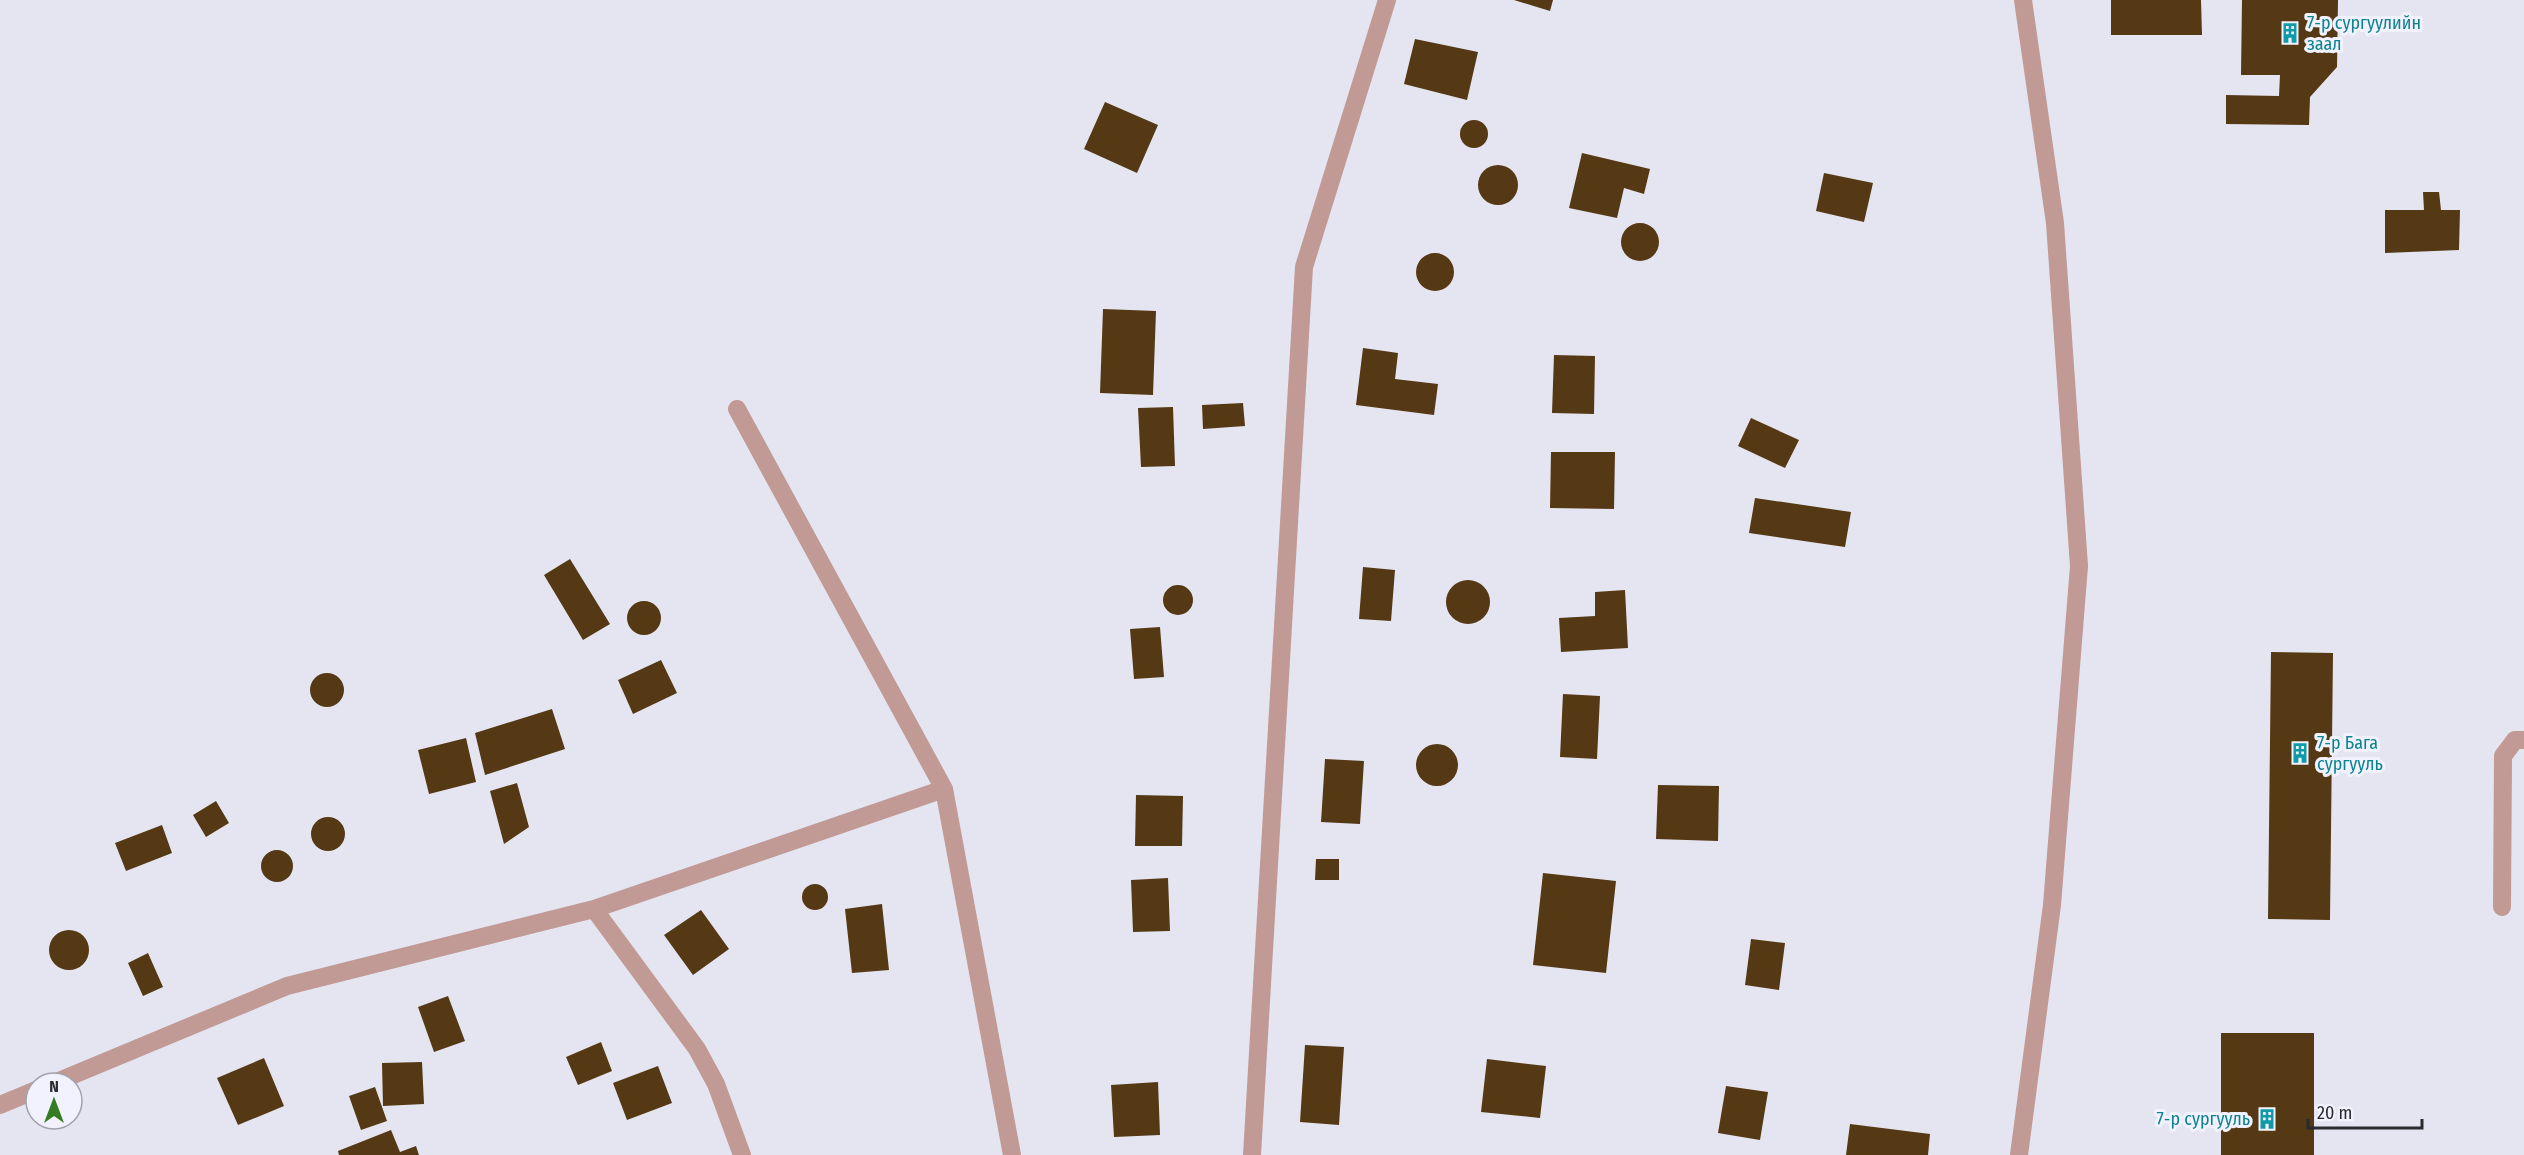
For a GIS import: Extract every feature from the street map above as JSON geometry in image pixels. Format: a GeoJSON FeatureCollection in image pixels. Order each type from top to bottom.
{"type":"FeatureCollection","features":[{"type":"Feature","properties":{"kind":"street"},"geometry":{"type":"LineString","coordinates":[[1252,1155],[1304,267],[1387,0]]}},
{"type":"Feature","properties":{"kind":"street"},"geometry":{"type":"LineString","coordinates":[[2019,1155],[2052,905],[2079,566],[2055,222],[2023,0]]}},
{"type":"Feature","properties":{"kind":"street"},"geometry":{"type":"LineString","coordinates":[[737,409],[944,789],[1012,1155]]}},
{"type":"Feature","properties":{"kind":"street"},"geometry":{"type":"LineString","coordinates":[[2502,907],[2503,756],[2515,740],[2524,740]]}},
{"type":"Feature","properties":{"kind":"street"},"geometry":{"type":"LineString","coordinates":[[83,1071],[287,986],[594,909],[944,789]]}},
{"type":"Feature","properties":{"kind":"street"},"geometry":{"type":"LineString","coordinates":[[594,909],[697,1049],[716,1084],[742,1155]]}},
{"type":"Feature","properties":{"kind":"street"},"geometry":{"type":"LineString","coordinates":[[0,1105],[24,1095]]}},
{"type":"Feature","properties":{"kind":"building"},"geometry":{"type":"Polygon","coordinates":[[[1514,0],[1553,0],[1550,11],[1514,0]]]}},
{"type":"Feature","properties":{"kind":"building"},"geometry":{"type":"Polygon","coordinates":[[[2111,0],[2201,0],[2202,35],[2111,35],[2111,0]]]}},
{"type":"Feature","properties":{"kind":"building","name":"7-р сургуулийн заал"},"geometry":{"type":"Polygon","coordinates":[[[2242,0],[2338,0],[2337,67],[2310,97],[2309,125],[2226,124],[2226,95],[2279,96],[2280,75],[2241,75],[2242,0]]]}},
{"type":"Feature","properties":{"kind":"building"},"geometry":{"type":"Polygon","coordinates":[[[1415,39],[1478,52],[1467,100],[1404,84],[1415,39]]]}},
{"type":"Feature","properties":{"kind":"building"},"geometry":{"type":"Polygon","coordinates":[[[1105,102],[1158,125],[1137,173],[1084,149],[1105,102]]]}},
{"type":"Feature","properties":{"kind":"building"},"geometry":{"type":"Polygon","coordinates":[[[1474,120],[1484,124],[1488,134],[1484,144],[1474,148],[1464,144],[1460,134],[1464,124],[1474,120]]]}},
{"type":"Feature","properties":{"kind":"building"},"geometry":{"type":"Polygon","coordinates":[[[1582,153],[1650,169],[1644,194],[1624,188],[1617,218],[1569,208],[1582,153]]]}},
{"type":"Feature","properties":{"kind":"building"},"geometry":{"type":"Polygon","coordinates":[[[1498,165],[1506,166],[1512,171],[1517,177],[1517,193],[1512,199],[1506,204],[1498,205],[1490,204],[1484,199],[1479,193],[1478,185],[1479,177],[1484,171],[1490,166],[1498,165]]]}},
{"type":"Feature","properties":{"kind":"building"},"geometry":{"type":"Polygon","coordinates":[[[1824,173],[1873,183],[1864,222],[1816,211],[1824,173]]]}},
{"type":"Feature","properties":{"kind":"building"},"geometry":{"type":"Polygon","coordinates":[[[2423,192],[2439,192],[2441,210],[2460,210],[2459,250],[2385,253],[2385,210],[2424,210],[2423,192]]]}},
{"type":"Feature","properties":{"kind":"building"},"geometry":{"type":"Polygon","coordinates":[[[1640,223],[1653,229],[1659,242],[1653,255],[1640,261],[1627,255],[1621,242],[1627,229],[1640,223]]]}},
{"type":"Feature","properties":{"kind":"building"},"geometry":{"type":"Polygon","coordinates":[[[1435,253],[1442,254],[1448,259],[1453,265],[1453,279],[1448,285],[1442,290],[1435,291],[1428,290],[1422,285],[1417,279],[1416,272],[1417,265],[1422,259],[1428,254],[1435,253]]]}},
{"type":"Feature","properties":{"kind":"building"},"geometry":{"type":"Polygon","coordinates":[[[1103,309],[1156,311],[1153,395],[1100,393],[1103,309]]]}},
{"type":"Feature","properties":{"kind":"building"},"geometry":{"type":"Polygon","coordinates":[[[1363,348],[1398,353],[1395,379],[1438,384],[1434,415],[1356,405],[1363,348]]]}},
{"type":"Feature","properties":{"kind":"building"},"geometry":{"type":"Polygon","coordinates":[[[1554,355],[1595,356],[1594,414],[1552,413],[1554,355]]]}},
{"type":"Feature","properties":{"kind":"building"},"geometry":{"type":"Polygon","coordinates":[[[1243,403],[1245,426],[1203,429],[1202,405],[1243,403]]]}},
{"type":"Feature","properties":{"kind":"building"},"geometry":{"type":"Polygon","coordinates":[[[1173,407],[1175,466],[1141,467],[1138,408],[1173,407]]]}},
{"type":"Feature","properties":{"kind":"building"},"geometry":{"type":"Polygon","coordinates":[[[1751,418],[1799,440],[1785,468],[1738,446],[1751,418]]]}},
{"type":"Feature","properties":{"kind":"building"},"geometry":{"type":"Polygon","coordinates":[[[1551,452],[1615,452],[1614,509],[1550,508],[1551,452]]]}},
{"type":"Feature","properties":{"kind":"building"},"geometry":{"type":"Polygon","coordinates":[[[1755,498],[1851,512],[1845,547],[1749,533],[1755,498]]]}},
{"type":"Feature","properties":{"kind":"building"},"geometry":{"type":"Polygon","coordinates":[[[570,559],[610,624],[583,640],[544,575],[570,559]]]}},
{"type":"Feature","properties":{"kind":"building"},"geometry":{"type":"Polygon","coordinates":[[[1363,567],[1395,570],[1391,621],[1359,619],[1363,567]]]}},
{"type":"Feature","properties":{"kind":"building"},"geometry":{"type":"Polygon","coordinates":[[[1468,580],[1484,586],[1490,602],[1484,618],[1468,624],[1452,618],[1446,602],[1452,586],[1468,580]]]}},
{"type":"Feature","properties":{"kind":"building"},"geometry":{"type":"Polygon","coordinates":[[[1178,585],[1189,589],[1193,600],[1189,611],[1178,615],[1167,611],[1163,600],[1167,589],[1178,585]]]}},
{"type":"Feature","properties":{"kind":"building"},"geometry":{"type":"Polygon","coordinates":[[[1625,590],[1628,648],[1561,652],[1559,618],[1595,616],[1595,592],[1625,590]]]}},
{"type":"Feature","properties":{"kind":"building"},"geometry":{"type":"Polygon","coordinates":[[[644,601],[656,606],[661,618],[656,630],[644,635],[632,630],[627,618],[632,606],[644,601]]]}},
{"type":"Feature","properties":{"kind":"building"},"geometry":{"type":"Polygon","coordinates":[[[1160,627],[1164,677],[1134,679],[1130,629],[1160,627]]]}},
{"type":"Feature","properties":{"kind":"building","name":"7-р Бага сургууль"},"geometry":{"type":"Polygon","coordinates":[[[2271,652],[2333,653],[2330,920],[2268,919],[2271,652]]]}},
{"type":"Feature","properties":{"kind":"building"},"geometry":{"type":"Polygon","coordinates":[[[661,660],[677,693],[633,714],[618,680],[661,660]]]}},
{"type":"Feature","properties":{"kind":"building"},"geometry":{"type":"Polygon","coordinates":[[[327,673],[339,678],[344,690],[339,702],[327,707],[315,702],[310,690],[315,678],[327,673]]]}},
{"type":"Feature","properties":{"kind":"building"},"geometry":{"type":"Polygon","coordinates":[[[1563,694],[1600,696],[1597,759],[1560,757],[1563,694]]]}},
{"type":"Feature","properties":{"kind":"building"},"geometry":{"type":"Polygon","coordinates":[[[552,709],[565,749],[485,775],[475,733],[552,709]]]}},
{"type":"Feature","properties":{"kind":"building"},"geometry":{"type":"Polygon","coordinates":[[[466,738],[476,782],[429,794],[418,750],[466,738]]]}},
{"type":"Feature","properties":{"kind":"building"},"geometry":{"type":"Polygon","coordinates":[[[1437,744],[1452,750],[1458,765],[1452,780],[1437,786],[1422,780],[1416,765],[1422,750],[1437,744]]]}},
{"type":"Feature","properties":{"kind":"building"},"geometry":{"type":"Polygon","coordinates":[[[1325,759],[1364,761],[1360,824],[1321,822],[1325,759]]]}},
{"type":"Feature","properties":{"kind":"building"},"geometry":{"type":"Polygon","coordinates":[[[517,783],[529,827],[504,844],[490,791],[517,783]]]}},
{"type":"Feature","properties":{"kind":"building"},"geometry":{"type":"Polygon","coordinates":[[[1658,785],[1719,786],[1718,841],[1656,839],[1658,785]]]}},
{"type":"Feature","properties":{"kind":"building"},"geometry":{"type":"Polygon","coordinates":[[[1136,795],[1183,796],[1182,846],[1135,846],[1136,795]]]}},
{"type":"Feature","properties":{"kind":"building"},"geometry":{"type":"Polygon","coordinates":[[[216,801],[229,823],[206,837],[193,815],[216,801]]]}},
{"type":"Feature","properties":{"kind":"building"},"geometry":{"type":"Polygon","coordinates":[[[328,817],[340,822],[345,834],[340,846],[328,851],[316,846],[311,834],[316,822],[328,817]]]}},
{"type":"Feature","properties":{"kind":"building"},"geometry":{"type":"Polygon","coordinates":[[[162,825],[172,853],[126,871],[115,843],[162,825]]]}},
{"type":"Feature","properties":{"kind":"building"},"geometry":{"type":"Polygon","coordinates":[[[277,850],[289,854],[293,866],[289,878],[277,882],[265,878],[261,866],[265,854],[277,850]]]}},
{"type":"Feature","properties":{"kind":"building"},"geometry":{"type":"Polygon","coordinates":[[[1316,859],[1339,859],[1339,880],[1315,880],[1316,859]]]}},
{"type":"Feature","properties":{"kind":"building"},"geometry":{"type":"Polygon","coordinates":[[[1543,873],[1616,881],[1606,973],[1533,965],[1543,873]]]}},
{"type":"Feature","properties":{"kind":"building"},"geometry":{"type":"Polygon","coordinates":[[[1168,878],[1170,931],[1133,932],[1131,880],[1168,878]]]}},
{"type":"Feature","properties":{"kind":"building"},"geometry":{"type":"Polygon","coordinates":[[[815,884],[824,888],[828,897],[824,906],[815,910],[806,906],[802,897],[806,888],[815,884]]]}},
{"type":"Feature","properties":{"kind":"building"},"geometry":{"type":"Polygon","coordinates":[[[882,904],[889,970],[852,973],[845,909],[882,904]]]}},
{"type":"Feature","properties":{"kind":"building"},"geometry":{"type":"Polygon","coordinates":[[[701,910],[729,949],[693,975],[664,935],[701,910]]]}},
{"type":"Feature","properties":{"kind":"building"},"geometry":{"type":"Polygon","coordinates":[[[69,930],[83,936],[89,950],[83,964],[69,970],[55,964],[49,950],[55,936],[69,930]]]}},
{"type":"Feature","properties":{"kind":"building"},"geometry":{"type":"Polygon","coordinates":[[[1751,939],[1785,943],[1779,990],[1745,985],[1751,939]]]}},
{"type":"Feature","properties":{"kind":"building"},"geometry":{"type":"Polygon","coordinates":[[[148,953],[163,987],[143,996],[128,963],[148,953]]]}},
{"type":"Feature","properties":{"kind":"building"},"geometry":{"type":"Polygon","coordinates":[[[448,996],[465,1041],[434,1052],[418,1007],[448,996]]]}},
{"type":"Feature","properties":{"kind":"building","name":"7-р сургууль"},"geometry":{"type":"Polygon","coordinates":[[[2221,1033],[2314,1033],[2314,1155],[2221,1155],[2221,1033]]]}},
{"type":"Feature","properties":{"kind":"building"},"geometry":{"type":"Polygon","coordinates":[[[601,1042],[612,1071],[578,1085],[566,1057],[601,1042]]]}},
{"type":"Feature","properties":{"kind":"building"},"geometry":{"type":"Polygon","coordinates":[[[1305,1045],[1344,1047],[1339,1125],[1300,1122],[1305,1045]]]}},
{"type":"Feature","properties":{"kind":"building"},"geometry":{"type":"Polygon","coordinates":[[[264,1058],[284,1106],[238,1125],[217,1078],[264,1058]]]}},
{"type":"Feature","properties":{"kind":"building"},"geometry":{"type":"Polygon","coordinates":[[[1487,1059],[1546,1066],[1540,1118],[1481,1112],[1487,1059]]]}},
{"type":"Feature","properties":{"kind":"building"},"geometry":{"type":"Polygon","coordinates":[[[422,1062],[424,1104],[383,1106],[382,1063],[422,1062]]]}},
{"type":"Feature","properties":{"kind":"building"},"geometry":{"type":"Polygon","coordinates":[[[658,1066],[672,1103],[627,1120],[613,1083],[658,1066]]]}},
{"type":"Feature","properties":{"kind":"building"},"geometry":{"type":"Polygon","coordinates":[[[1158,1082],[1160,1135],[1114,1137],[1111,1085],[1158,1082]]]}},
{"type":"Feature","properties":{"kind":"building"},"geometry":{"type":"Polygon","coordinates":[[[1726,1086],[1768,1092],[1760,1140],[1718,1133],[1726,1086]]]}},
{"type":"Feature","properties":{"kind":"building"},"geometry":{"type":"Polygon","coordinates":[[[375,1087],[387,1121],[361,1130],[349,1096],[375,1087]]]}},
{"type":"Feature","properties":{"kind":"building"},"geometry":{"type":"Polygon","coordinates":[[[1850,1124],[1930,1134],[1928,1155],[1846,1155],[1850,1124]]]}},
{"type":"Feature","properties":{"kind":"building"},"geometry":{"type":"Polygon","coordinates":[[[391,1130],[400,1152],[416,1146],[419,1155],[339,1155],[338,1151],[391,1130]]]}},
{"type":"Feature","properties":{"kind":"place","name":"7-р сургуулийн заал"},"geometry":{"type":"Point","coordinates":[2290,33]}},
{"type":"Feature","properties":{"kind":"place","name":"7-р Бага сургууль"},"geometry":{"type":"Point","coordinates":[2300,753]}},
{"type":"Feature","properties":{"kind":"place","name":"7-р сургууль"},"geometry":{"type":"Point","coordinates":[2267,1119]}}]}
